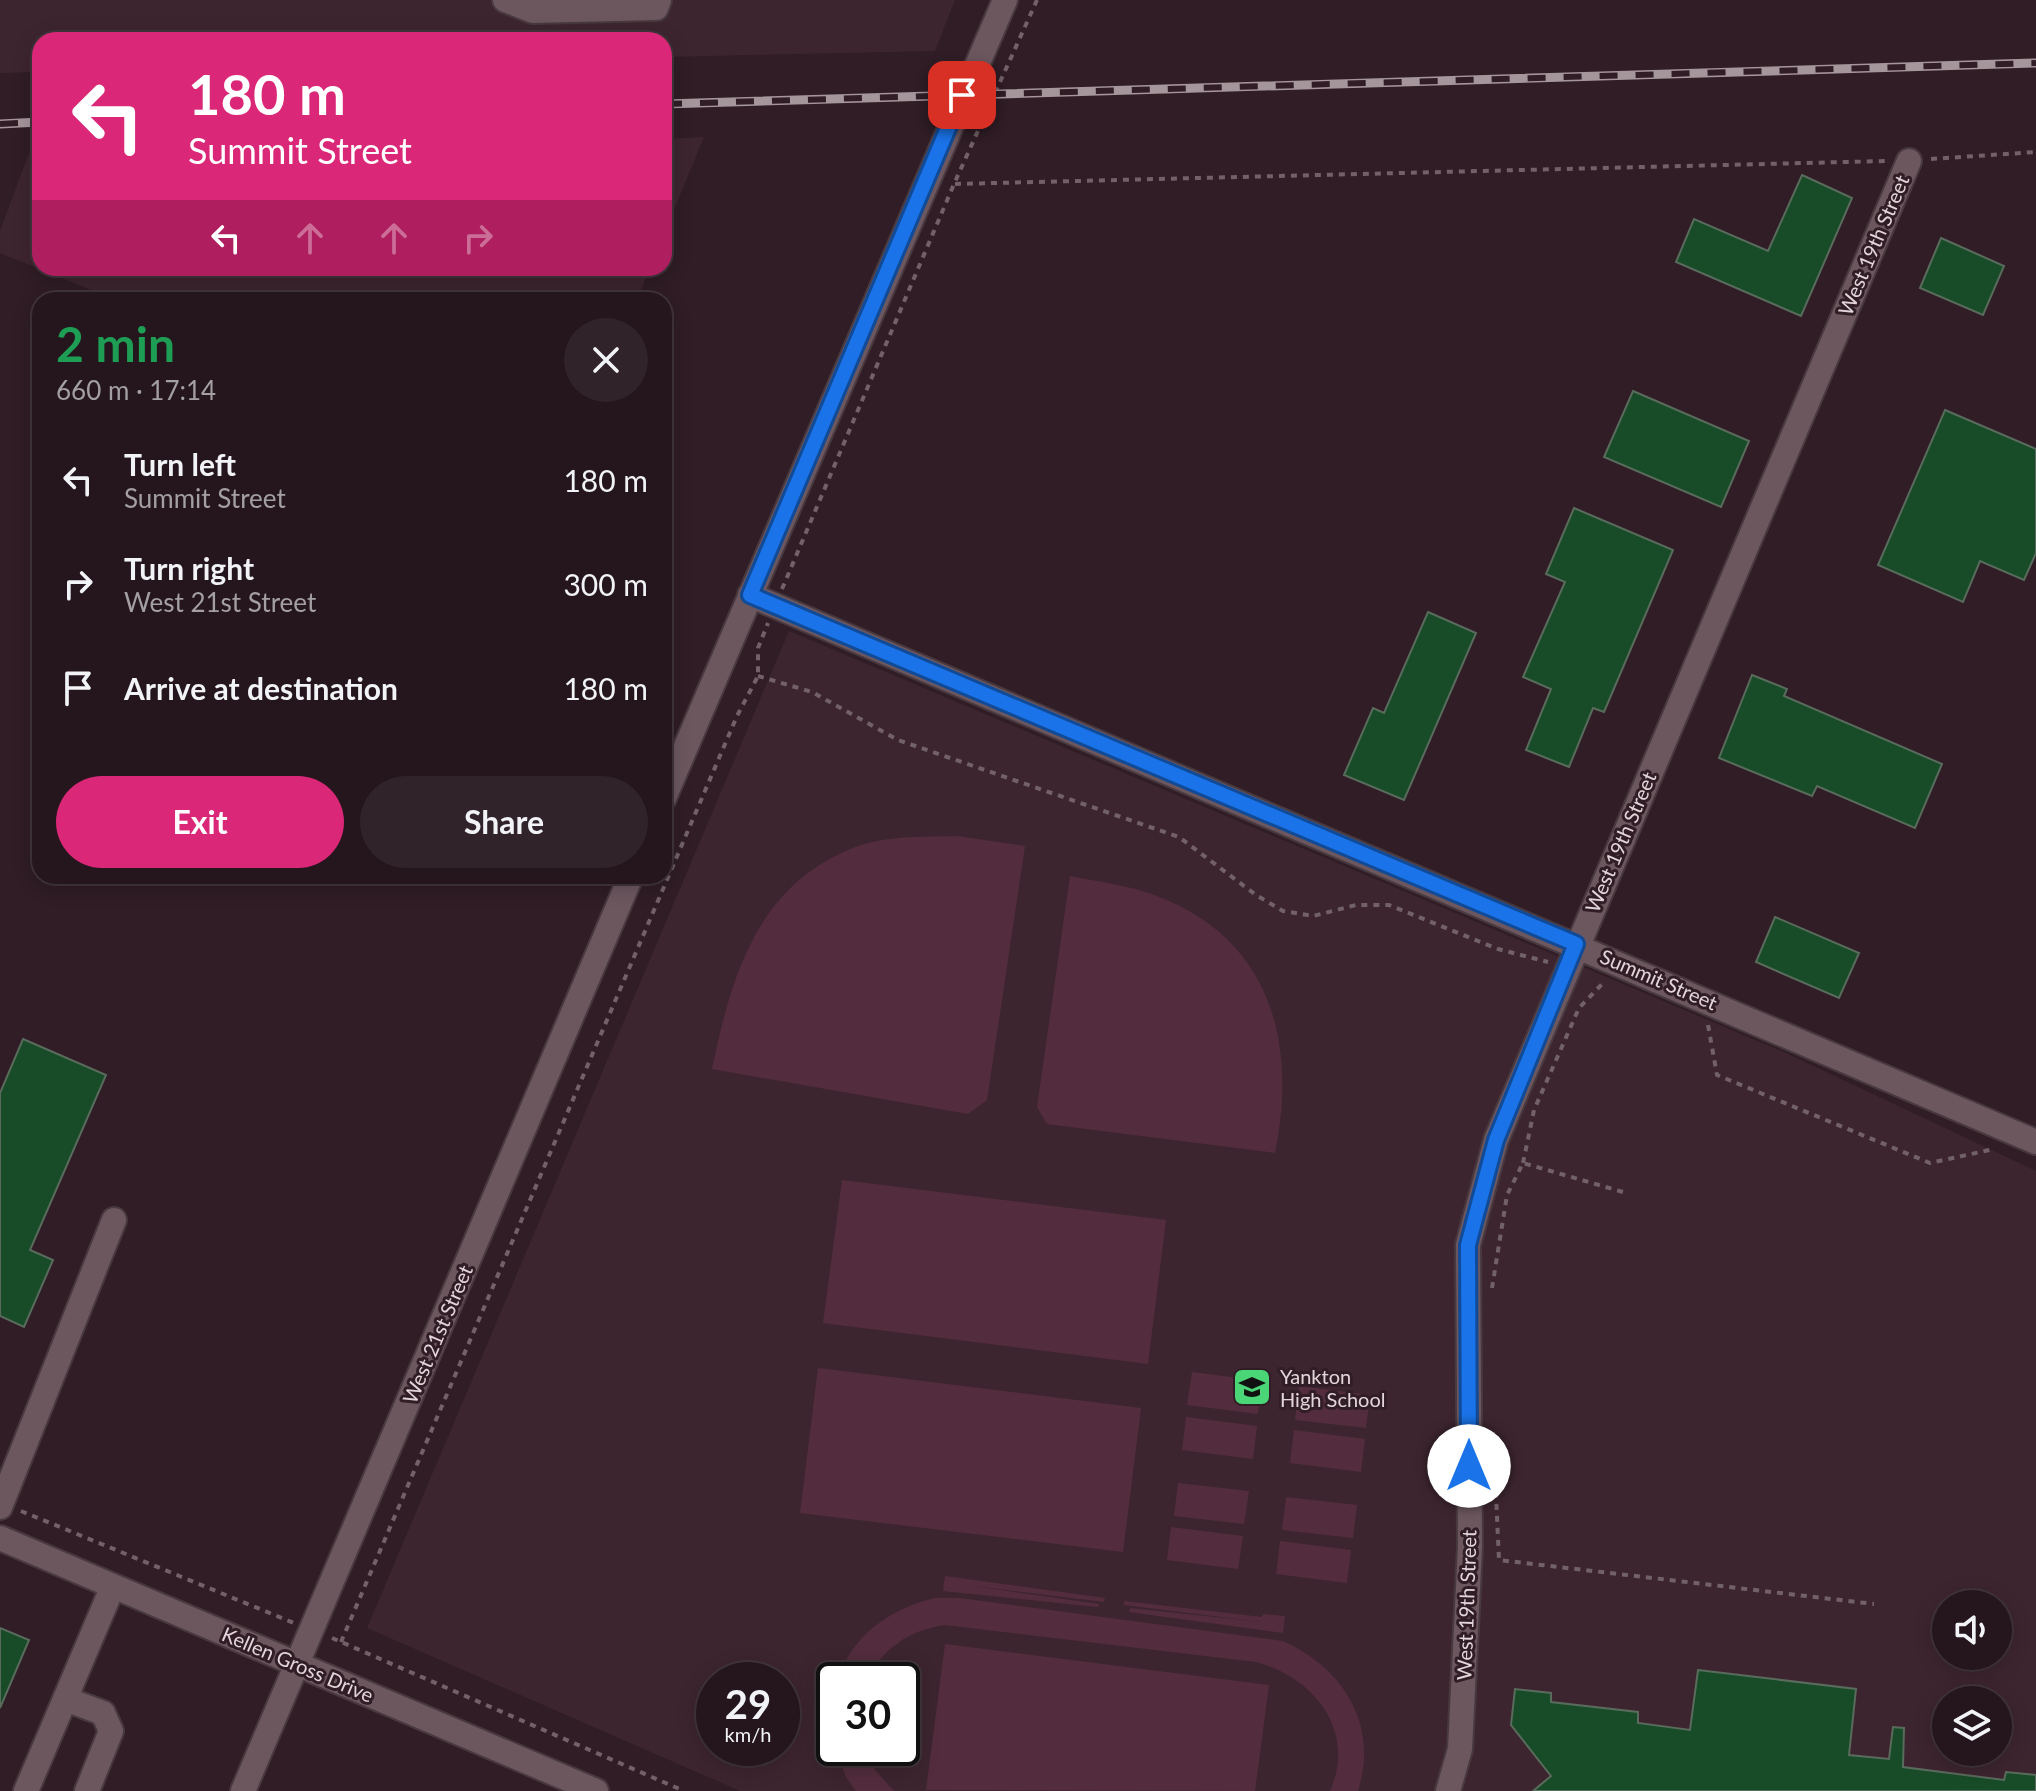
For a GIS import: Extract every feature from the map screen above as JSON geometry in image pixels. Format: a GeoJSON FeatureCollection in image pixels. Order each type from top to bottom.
{"type":"FeatureCollection","features":[{"type":"Feature","properties":{"kind":"street"},"geometry":{"type":"LineString","coordinates":[[505,0],[533,11],[656,8],[659,0]]}},
{"type":"Feature","properties":{"kind":"street"},"geometry":{"type":"LineString","coordinates":[[672,779],[1005,0]]}},
{"type":"Feature","properties":{"kind":"street","name":"West 19th Street"},"geometry":{"type":"LineString","coordinates":[[1448,1791],[1460,1749],[1470,1547],[1468,1245],[1496,1140],[1909,161]]}},
{"type":"Feature","properties":{"kind":"street","name":"Summit Street"},"geometry":{"type":"LineString","coordinates":[[750,595],[1572,955],[2036,1142]]}},
{"type":"Feature","properties":{"kind":"street","name":"West 21st Street"},"geometry":{"type":"LineString","coordinates":[[243,1791],[628,884]]}},
{"type":"Feature","properties":{"kind":"street"},"geometry":{"type":"LineString","coordinates":[[1,1505],[114,1220]]}},
{"type":"Feature","properties":{"kind":"street","name":"Kellen Gross Drive"},"geometry":{"type":"LineString","coordinates":[[0,1538],[596,1791]]}},
{"type":"Feature","properties":{"kind":"street"},"geometry":{"type":"LineString","coordinates":[[26,1791],[113,1586]]}},
{"type":"Feature","properties":{"kind":"street"},"geometry":{"type":"LineString","coordinates":[[65,1699],[103,1713],[111,1731],[87,1791]]}},
{"type":"Feature","properties":{"kind":"path"},"geometry":{"type":"LineString","coordinates":[[672,868],[737,716],[758,676],[758,648],[774,607],[954,184],[1037,0]]}},
{"type":"Feature","properties":{"kind":"path"},"geometry":{"type":"LineString","coordinates":[[954,184],[1909,161],[2036,152]]}},
{"type":"Feature","properties":{"kind":"path"},"geometry":{"type":"LineString","coordinates":[[758,676],[812,692],[898,740],[1179,837],[1256,895],[1283,911],[1313,916],[1356,905],[1389,905],[1498,949],[1572,955],[1607,979],[1579,1008],[1534,1110],[1523,1163],[1507,1195],[1490,1299]]}},
{"type":"Feature","properties":{"kind":"path"},"geometry":{"type":"LineString","coordinates":[[341,1642],[665,884]]}},
{"type":"Feature","properties":{"kind":"path"},"geometry":{"type":"LineString","coordinates":[[1699,1018],[1708,1024],[1717,1075],[1930,1163],[1997,1148]]}},
{"type":"Feature","properties":{"kind":"path"},"geometry":{"type":"LineString","coordinates":[[1523,1163],[1623,1192]]}},
{"type":"Feature","properties":{"kind":"path"},"geometry":{"type":"LineString","coordinates":[[1492,1420],[1499,1560],[1874,1604]]}},
{"type":"Feature","properties":{"kind":"path"},"geometry":{"type":"LineString","coordinates":[[1,1505],[311,1629],[684,1791]]}},
{"type":"Feature","properties":{"kind":"shaded area"},"geometry":{"type":"Polygon","coordinates":[[[0,0],[955,0],[935,51],[672,57],[672,32],[32,32],[32,72],[0,73],[0,0]]]}},
{"type":"Feature","properties":{"kind":"shaded area"},"geometry":{"type":"Polygon","coordinates":[[[704,137],[672,215],[672,139],[704,137]]]}},
{"type":"Feature","properties":{"kind":"shaded area"},"geometry":{"type":"Polygon","coordinates":[[[29,153],[32,153],[32,266],[0,253],[0,231],[29,153]]]}},
{"type":"Feature","properties":{"kind":"shaded area"},"geometry":{"type":"Polygon","coordinates":[[[57,276],[647,276],[640,292],[96,292],[57,276]]]}},
{"type":"Feature","properties":{"kind":"shaded area","name":"Yankton High School"},"geometry":{"type":"Polygon","coordinates":[[[789,631],[1786,1053],[2036,1171],[2036,1791],[740,1791],[367,1628],[789,631]]]}},
{"type":"Feature","properties":{"kind":"shaded area"},"geometry":{"type":"Polygon","coordinates":[[[957,836],[1025,846],[987,1100],[968,1114],[712,1069],[739,971],[769,913],[790,888],[816,867],[861,845],[902,838],[957,836]]]}},
{"type":"Feature","properties":{"kind":"shaded area"},"geometry":{"type":"Polygon","coordinates":[[[1070,876],[1142,891],[1184,908],[1218,931],[1245,959],[1264,992],[1276,1028],[1282,1068],[1275,1153],[1047,1124],[1037,1107],[1070,876]]]}},
{"type":"Feature","properties":{"kind":"shaded area"},"geometry":{"type":"Polygon","coordinates":[[[842,1180],[1166,1220],[1148,1364],[823,1323],[842,1180]]]}},
{"type":"Feature","properties":{"kind":"shaded area"},"geometry":{"type":"Polygon","coordinates":[[[818,1368],[1141,1408],[1123,1552],[800,1513],[818,1368]]]}},
{"type":"Feature","properties":{"kind":"shaded area"},"geometry":{"type":"Polygon","coordinates":[[[1192,1372],[1262,1381],[1258,1414],[1187,1405],[1192,1372]]]}},
{"type":"Feature","properties":{"kind":"shaded area"},"geometry":{"type":"Polygon","coordinates":[[[1299,1386],[1370,1395],[1366,1428],[1295,1420],[1299,1386]]]}},
{"type":"Feature","properties":{"kind":"shaded area"},"geometry":{"type":"Polygon","coordinates":[[[1186,1417],[1257,1426],[1253,1459],[1182,1450],[1186,1417]]]}},
{"type":"Feature","properties":{"kind":"shaded area"},"geometry":{"type":"Polygon","coordinates":[[[1294,1430],[1365,1439],[1361,1472],[1290,1463],[1294,1430]]]}},
{"type":"Feature","properties":{"kind":"shaded area"},"geometry":{"type":"Polygon","coordinates":[[[1178,1483],[1249,1491],[1244,1524],[1174,1516],[1178,1483]]]}},
{"type":"Feature","properties":{"kind":"shaded area"},"geometry":{"type":"Polygon","coordinates":[[[1286,1497],[1357,1505],[1353,1538],[1282,1530],[1286,1497]]]}},
{"type":"Feature","properties":{"kind":"shaded area"},"geometry":{"type":"Polygon","coordinates":[[[1171,1527],[1243,1536],[1238,1569],[1167,1560],[1171,1527]]]}},
{"type":"Feature","properties":{"kind":"shaded area"},"geometry":{"type":"Polygon","coordinates":[[[1280,1541],[1351,1550],[1347,1583],[1276,1574],[1280,1541]]]}},
{"type":"Feature","properties":{"kind":"shaded area"},"geometry":{"type":"Polygon","coordinates":[[[945,1576],[1105,1598],[1104,1602],[966,1585],[1099,1604],[1098,1607],[943,1591],[945,1576]]]}},
{"type":"Feature","properties":{"kind":"shaded area"},"geometry":{"type":"Polygon","coordinates":[[[935,1598],[959,1598],[1283,1641],[1323,1666],[1351,1701],[1364,1743],[1358,1791],[1330,1791],[1337,1769],[1338,1748],[1334,1728],[1325,1710],[1296,1680],[1256,1662],[945,1625],[909,1636],[879,1662],[845,1662],[875,1626],[918,1603],[935,1598]]]}},
{"type":"Feature","properties":{"kind":"shaded area"},"geometry":{"type":"Polygon","coordinates":[[[1124,1601],[1262,1617],[1263,1614],[1285,1616],[1283,1633],[1129,1612],[1130,1608],[1262,1622],[1124,1605],[1124,1601]]]}},
{"type":"Feature","properties":{"kind":"shaded area"},"geometry":{"type":"Polygon","coordinates":[[[945,1644],[1269,1685],[1255,1791],[926,1790],[945,1644]]]}},
{"type":"Feature","properties":{"kind":"shaded area"},"geometry":{"type":"Polygon","coordinates":[[[842,1766],[873,1766],[894,1791],[856,1791],[842,1766]]]}},
{"type":"Feature","properties":{"kind":"building"},"geometry":{"type":"Polygon","coordinates":[[[1802,175],[1852,198],[1801,316],[1676,262],[1694,219],[1768,251],[1802,175]]]}},
{"type":"Feature","properties":{"kind":"building"},"geometry":{"type":"Polygon","coordinates":[[[1941,238],[2004,266],[1983,315],[1920,288],[1941,238]]]}},
{"type":"Feature","properties":{"kind":"building"},"geometry":{"type":"Polygon","coordinates":[[[1633,391],[1749,441],[1721,507],[1604,457],[1633,391]]]}},
{"type":"Feature","properties":{"kind":"building"},"geometry":{"type":"Polygon","coordinates":[[[1945,410],[2036,449],[2036,553],[2024,580],[1980,561],[1963,602],[1878,565],[1945,410]]]}},
{"type":"Feature","properties":{"kind":"building"},"geometry":{"type":"Polygon","coordinates":[[[1574,508],[1673,550],[1604,712],[1593,708],[1569,767],[1526,750],[1551,689],[1523,677],[1565,582],[1546,574],[1574,508]]]}},
{"type":"Feature","properties":{"kind":"building"},"geometry":{"type":"Polygon","coordinates":[[[1428,612],[1476,633],[1404,800],[1344,775],[1373,708],[1384,713],[1428,612]]]}},
{"type":"Feature","properties":{"kind":"building"},"geometry":{"type":"Polygon","coordinates":[[[1752,675],[1787,689],[1784,696],[1942,764],[1915,828],[1817,786],[1812,796],[1719,758],[1752,675]]]}},
{"type":"Feature","properties":{"kind":"building"},"geometry":{"type":"Polygon","coordinates":[[[1775,917],[1859,953],[1839,998],[1756,962],[1775,917]]]}},
{"type":"Feature","properties":{"kind":"building"},"geometry":{"type":"Polygon","coordinates":[[[23,1039],[106,1075],[30,1250],[53,1260],[24,1327],[0,1316],[0,1093],[23,1039]]]}},
{"type":"Feature","properties":{"kind":"building"},"geometry":{"type":"Polygon","coordinates":[[[0,1628],[29,1640],[0,1708],[0,1628]]]}},
{"type":"Feature","properties":{"kind":"building"},"geometry":{"type":"Polygon","coordinates":[[[1698,1670],[1856,1689],[1849,1755],[1889,1759],[1893,1727],[1904,1728],[1903,1767],[2004,1780],[2006,1772],[2036,1775],[2036,1791],[1533,1791],[1551,1776],[1511,1725],[1515,1689],[1551,1693],[1551,1702],[1638,1712],[1638,1723],[1690,1730],[1698,1670]]]}},
{"type":"Feature","properties":{"kind":"railway"},"geometry":{"type":"LineString","coordinates":[[672,104],[2036,63]]}},
{"type":"Feature","properties":{"kind":"railway"},"geometry":{"type":"LineString","coordinates":[[0,124],[32,122]]}},
{"type":"Feature","properties":{"kind":"place","name":"Yankton High School"},"geometry":{"type":"Point","coordinates":[1252,1387]}},
{"type":"Feature","properties":{"kind":"route"},"geometry":{"type":"LineString","coordinates":[[962,95],[750,595],[1576,944],[1496,1140],[1468,1245],[1469,1466]]}}]}
